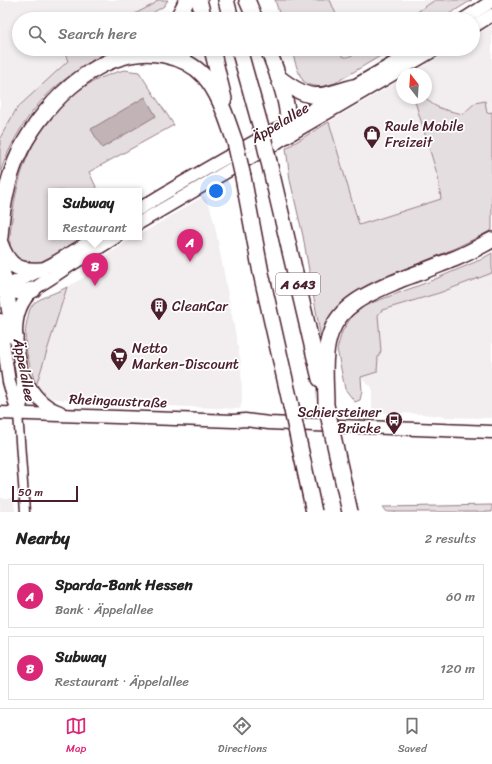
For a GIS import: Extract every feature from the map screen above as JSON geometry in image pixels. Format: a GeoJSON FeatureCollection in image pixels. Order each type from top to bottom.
{"type":"FeatureCollection","features":[{"type":"Feature","properties":{"kind":"highway"},"geometry":{"type":"LineString","coordinates":[[181,12],[187,0]]}},
{"type":"Feature","properties":{"kind":"highway"},"geometry":{"type":"LineString","coordinates":[[200,0],[203,12]]}},
{"type":"Feature","properties":{"kind":"highway"},"geometry":{"type":"LineString","coordinates":[[226,0],[230,12]]}},
{"type":"Feature","properties":{"kind":"highway"},"geometry":{"type":"LineString","coordinates":[[247,0],[252,12]]}},
{"type":"Feature","properties":{"kind":"highway"},"geometry":{"type":"LineString","coordinates":[[0,237],[2,213],[9,178],[17,157],[34,127],[53,103],[83,77],[103,65],[128,56]]}},
{"type":"Feature","properties":{"kind":"highway"},"geometry":{"type":"LineString","coordinates":[[165,56],[180,60],[197,70],[207,80],[216,95],[235,142]]}},
{"type":"Feature","properties":{"kind":"highway","name":"A 643"},"geometry":{"type":"LineString","coordinates":[[214,56],[243,177],[261,273],[314,512]]}},
{"type":"Feature","properties":{"kind":"highway","name":"A 643"},"geometry":{"type":"LineString","coordinates":[[242,56],[269,162],[350,512]]}},
{"type":"Feature","properties":{"kind":"highway"},"geometry":{"type":"LineString","coordinates":[[271,56],[284,94],[287,123],[285,132],[273,144]]}},
{"type":"Feature","properties":{"kind":"highway"},"geometry":{"type":"LineString","coordinates":[[278,76],[302,93],[310,95],[318,96],[331,94],[353,87]]}},
{"type":"Feature","properties":{"kind":"highway"},"geometry":{"type":"LineString","coordinates":[[326,405],[327,345],[333,326],[344,311],[359,299],[378,289],[455,259],[492,240]]}},
{"type":"Feature","properties":{"kind":"highway"},"geometry":{"type":"LineString","coordinates":[[0,243],[6,258],[16,267],[26,271],[41,270]]}},
{"type":"Feature","properties":{"kind":"highway"},"geometry":{"type":"LineString","coordinates":[[0,261],[3,288],[15,337]]}},
{"type":"Feature","properties":{"kind":"highway"},"geometry":{"type":"LineString","coordinates":[[3,288],[22,292],[33,290]]}},
{"type":"Feature","properties":{"kind":"main road"},"geometry":{"type":"LineString","coordinates":[[475,12],[492,1]]}},
{"type":"Feature","properties":{"kind":"main road"},"geometry":{"type":"LineString","coordinates":[[480,22],[492,15]]}},
{"type":"Feature","properties":{"kind":"main road","name":"Äppelallee"},"geometry":{"type":"LineString","coordinates":[[142,207],[405,56]]}},
{"type":"Feature","properties":{"kind":"main road","name":"Äppelallee"},"geometry":{"type":"LineString","coordinates":[[142,221],[424,56]]}},
{"type":"Feature","properties":{"kind":"main road"},"geometry":{"type":"LineString","coordinates":[[3,288],[41,270],[92,240]]}},
{"type":"Feature","properties":{"kind":"main road","name":"Äppelallee"},"geometry":{"type":"LineString","coordinates":[[18,414],[23,401],[24,378],[15,337],[19,311],[33,290],[111,240]]}},
{"type":"Feature","properties":{"kind":"main road","name":"Äppelallee"},"geometry":{"type":"LineString","coordinates":[[0,320],[11,392],[18,414]]}},
{"type":"Feature","properties":{"kind":"main road"},"geometry":{"type":"LineString","coordinates":[[0,377],[5,357]]}},
{"type":"Feature","properties":{"kind":"main road"},"geometry":{"type":"LineString","coordinates":[[24,378],[36,396],[46,406],[69,415]]}},
{"type":"Feature","properties":{"kind":"main road","name":"Rheingaustraße"},"geometry":{"type":"LineString","coordinates":[[0,413],[234,421],[246,420],[269,423],[492,432]]}},
{"type":"Feature","properties":{"kind":"street"},"geometry":{"type":"LineString","coordinates":[[18,414],[25,512]]}},
{"type":"Feature","properties":{"kind":"shaded area"},"geometry":{"type":"Polygon","coordinates":[[[0,0],[158,0],[154,4],[139,12],[12,12],[12,56],[66,56],[68,61],[17,108],[0,138],[0,0]]]}},
{"type":"Feature","properties":{"kind":"shaded area"},"geometry":{"type":"Polygon","coordinates":[[[158,0],[168,0],[164,6],[154,12],[139,12],[154,4],[158,0]]]}},
{"type":"Feature","properties":{"kind":"shaded area"},"geometry":{"type":"Polygon","coordinates":[[[275,0],[330,0],[335,12],[279,12],[275,0]]]}},
{"type":"Feature","properties":{"kind":"shaded area"},"geometry":{"type":"Polygon","coordinates":[[[330,0],[434,0],[417,12],[335,12],[330,0]]]}},
{"type":"Feature","properties":{"kind":"shaded area"},"geometry":{"type":"Polygon","coordinates":[[[435,0],[472,0],[452,12],[417,12],[435,0]]]}},
{"type":"Feature","properties":{"kind":"shaded area"},"geometry":{"type":"Polygon","coordinates":[[[492,25],[492,112],[487,113],[485,101],[475,103],[463,114],[438,108],[432,104],[432,68],[421,68],[441,56],[480,56],[480,33],[492,25]]]}},
{"type":"Feature","properties":{"kind":"shaded area"},"geometry":{"type":"Polygon","coordinates":[[[66,56],[101,56],[67,78],[43,99],[18,134],[0,173],[0,138],[17,108],[68,61],[66,56]]]}},
{"type":"Feature","properties":{"kind":"shaded area"},"geometry":{"type":"Polygon","coordinates":[[[293,56],[380,56],[335,83],[320,87],[310,85],[303,81],[293,56]]]}},
{"type":"Feature","properties":{"kind":"shaded area"},"geometry":{"type":"Polygon","coordinates":[[[124,70],[139,72],[174,125],[89,172],[97,188],[48,188],[48,240],[80,240],[43,263],[26,265],[14,256],[10,247],[13,211],[25,164],[34,142],[46,122],[61,105],[79,90],[100,78],[124,70]]]}},
{"type":"Feature","properties":{"kind":"shaded area"},"geometry":{"type":"Polygon","coordinates":[[[396,83],[396,104],[416,104],[438,177],[441,200],[359,225],[329,122],[396,83]]]}},
{"type":"Feature","properties":{"kind":"shaded area"},"geometry":{"type":"Polygon","coordinates":[[[145,97],[156,116],[102,148],[91,129],[145,97]]]}},
{"type":"Feature","properties":{"kind":"shaded area"},"geometry":{"type":"Polygon","coordinates":[[[485,101],[487,113],[492,112],[492,230],[439,255],[362,287],[341,303],[328,322],[321,339],[303,236],[290,180],[286,148],[329,122],[359,225],[441,199],[438,177],[416,104],[432,104],[448,111],[463,114],[475,103],[485,101]]]}},
{"type":"Feature","properties":{"kind":"shaded area"},"geometry":{"type":"Polygon","coordinates":[[[204,196],[210,207],[215,226],[241,363],[242,401],[240,409],[168,406],[138,401],[65,400],[48,398],[40,392],[36,386],[67,287],[95,271],[98,260],[131,240],[142,240],[142,233],[204,196]]]}},
{"type":"Feature","properties":{"kind":"shaded area"},"geometry":{"type":"Polygon","coordinates":[[[492,253],[492,273],[439,293],[382,310],[378,315],[381,351],[378,357],[377,372],[361,377],[362,391],[360,400],[355,402],[345,389],[337,349],[342,332],[355,311],[366,305],[428,282],[480,260],[492,253]]]}},
{"type":"Feature","properties":{"kind":"shaded area"},"geometry":{"type":"Polygon","coordinates":[[[492,273],[492,418],[445,417],[423,414],[372,412],[372,387],[361,377],[377,372],[378,315],[382,310],[439,293],[492,273]]]}},
{"type":"Feature","properties":{"kind":"shaded area"},"geometry":{"type":"Polygon","coordinates":[[[67,287],[36,386],[27,352],[25,335],[29,312],[37,301],[67,287]]]}},
{"type":"Feature","properties":{"kind":"shaded area"},"geometry":{"type":"Polygon","coordinates":[[[6,310],[20,389],[13,394],[6,310]]]}},
{"type":"Feature","properties":{"kind":"shaded area"},"geometry":{"type":"Polygon","coordinates":[[[0,498],[14,498],[15,512],[0,512],[0,498]]]}},
{"type":"Feature","properties":{"kind":"shaded area"},"geometry":{"type":"Polygon","coordinates":[[[492,505],[492,512],[387,512],[383,507],[492,505]]]}},
{"type":"Feature","properties":{"kind":"place","name":"Raule Mobile Freizeit"},"geometry":{"type":"Point","coordinates":[372,149]}},
{"type":"Feature","properties":{"kind":"place","name":"Sparda-Bank Hessen"},"geometry":{"type":"Point","coordinates":[190,262]}},
{"type":"Feature","properties":{"kind":"place","name":"Subway"},"geometry":{"type":"Point","coordinates":[95,286]}},
{"type":"Feature","properties":{"kind":"place","name":"CleanCar"},"geometry":{"type":"Point","coordinates":[159,321]}},
{"type":"Feature","properties":{"kind":"place","name":"Netto Marken-Discount"},"geometry":{"type":"Point","coordinates":[119,371]}},
{"type":"Feature","properties":{"kind":"place","name":"Schiersteiner Brücke"},"geometry":{"type":"Point","coordinates":[394,435]}}]}
